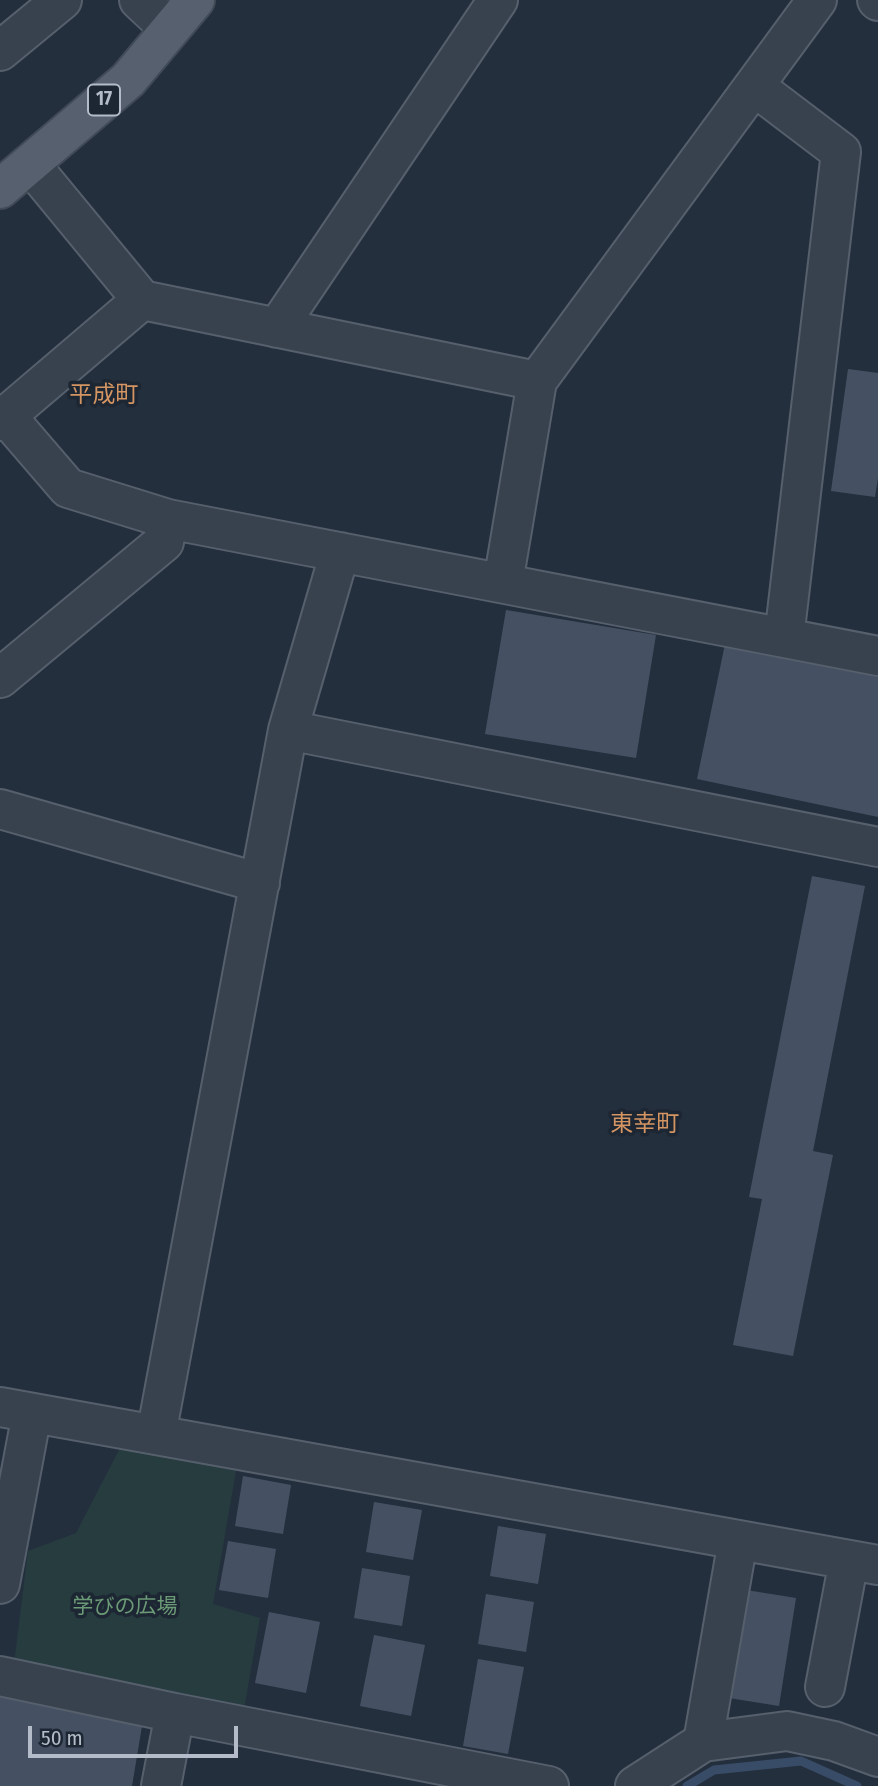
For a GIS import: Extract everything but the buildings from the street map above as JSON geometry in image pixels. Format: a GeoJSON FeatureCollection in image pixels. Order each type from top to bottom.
{"type":"FeatureCollection","features":[{"type":"Feature","properties":{"kind":"main road","name":"17"},"geometry":{"type":"LineString","coordinates":[[0,189],[128,80],[195,0]]}},
{"type":"Feature","properties":{"kind":"street"},"geometry":{"type":"LineString","coordinates":[[0,51],[62,0]]}},
{"type":"Feature","properties":{"kind":"street"},"geometry":{"type":"LineString","coordinates":[[139,0],[170,29]]}},
{"type":"Feature","properties":{"kind":"street"},"geometry":{"type":"LineString","coordinates":[[277,328],[498,0]]}},
{"type":"Feature","properties":{"kind":"street"},"geometry":{"type":"LineString","coordinates":[[503,583],[537,381],[817,0]]}},
{"type":"Feature","properties":{"kind":"street"},"geometry":{"type":"LineString","coordinates":[[754,86],[841,152],[784,638]]}},
{"type":"Feature","properties":{"kind":"street"},"geometry":{"type":"LineString","coordinates":[[30,164],[142,300],[537,381]]}},
{"type":"Feature","properties":{"kind":"street"},"geometry":{"type":"LineString","coordinates":[[142,300],[3,419],[68,488],[168,519],[878,656]]}},
{"type":"Feature","properties":{"kind":"street"},"geometry":{"type":"LineString","coordinates":[[0,678],[164,542],[168,519]]}},
{"type":"Feature","properties":{"kind":"street"},"geometry":{"type":"LineString","coordinates":[[156,1435],[288,730],[340,552]]}},
{"type":"Feature","properties":{"kind":"street"},"geometry":{"type":"LineString","coordinates":[[288,730],[878,847]]}},
{"type":"Feature","properties":{"kind":"street"},"geometry":{"type":"LineString","coordinates":[[0,809],[260,883]]}},
{"type":"Feature","properties":{"kind":"street"},"geometry":{"type":"LineString","coordinates":[[0,1584],[16,1410],[864,1562],[825,1687]]}},
{"type":"Feature","properties":{"kind":"street"},"geometry":{"type":"LineString","coordinates":[[703,1742],[738,1540]]}},
{"type":"Feature","properties":{"kind":"street"},"geometry":{"type":"LineString","coordinates":[[0,1676],[549,1786]]}},
{"type":"Feature","properties":{"kind":"street"},"geometry":{"type":"LineString","coordinates":[[161,1786],[175,1713]]}},
{"type":"Feature","properties":{"kind":"street"},"geometry":{"type":"LineString","coordinates":[[635,1786],[703,1742],[787,1731],[834,1741],[878,1757]]}},
{"type":"Feature","properties":{"kind":"green space","name":"学びの広場"},"geometry":{"type":"Polygon","coordinates":[[[121,1446],[236,1471],[213,1604],[260,1618],[243,1715],[13,1672],[28,1551],[76,1533],[121,1446]]]}},
{"type":"Feature","properties":{"kind":"waterway"},"geometry":{"type":"LineString","coordinates":[[687,1786],[714,1770],[801,1761],[857,1786]]}},
{"type":"Feature","properties":{"kind":"district","name":"平成町"},"geometry":{"type":"Point","coordinates":[104,396]}},
{"type":"Feature","properties":{"kind":"district","name":"東幸町"},"geometry":{"type":"Point","coordinates":[645,1125]}}]}
